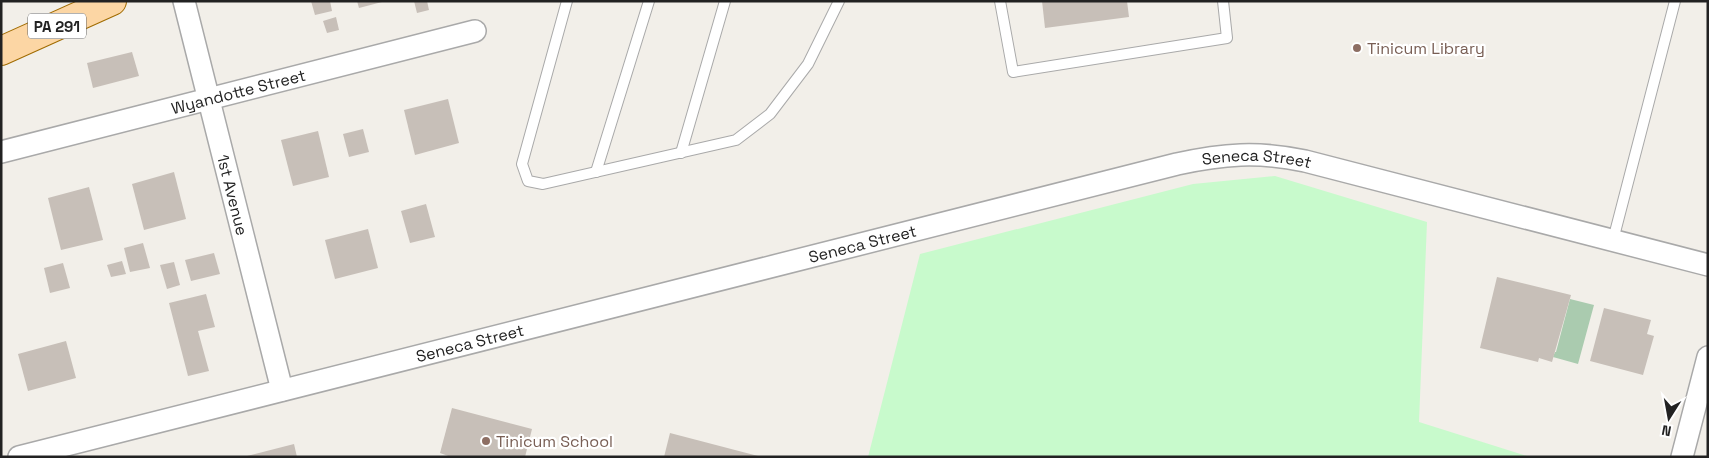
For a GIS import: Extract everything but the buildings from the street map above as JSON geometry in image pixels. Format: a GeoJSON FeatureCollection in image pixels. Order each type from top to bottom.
{"type":"FeatureCollection","features":[{"type":"Feature","properties":{"kind":"main road","name":"PA 291"},"geometry":{"type":"LineString","coordinates":[[1,51],[78,12],[112,1]]}},
{"type":"Feature","properties":{"kind":"street","name":"1st Avenue"},"geometry":{"type":"LineString","coordinates":[[184,1],[282,390]]}},
{"type":"Feature","properties":{"kind":"street","name":"Wyandotte Street"},"geometry":{"type":"LineString","coordinates":[[1,152],[475,31]]}},
{"type":"Feature","properties":{"kind":"street","name":"Seneca Street"},"geometry":{"type":"LineString","coordinates":[[19,457],[1177,164],[1232,154],[1269,154],[1305,161],[1708,265]]}},
{"type":"Feature","properties":{"kind":"street"},"geometry":{"type":"LineString","coordinates":[[1682,457],[1708,357]]}},
{"type":"Feature","properties":{"kind":"lane"},"geometry":{"type":"LineString","coordinates":[[567,1],[522,164],[528,181],[543,184],[736,140],[770,114],[808,64],[839,1]]}},
{"type":"Feature","properties":{"kind":"lane"},"geometry":{"type":"LineString","coordinates":[[596,172],[649,1]]}},
{"type":"Feature","properties":{"kind":"lane"},"geometry":{"type":"LineString","coordinates":[[681,153],[725,1]]}},
{"type":"Feature","properties":{"kind":"lane"},"geometry":{"type":"LineString","coordinates":[[1000,1],[1013,72],[1227,38],[1223,1]]}},
{"type":"Feature","properties":{"kind":"lane"},"geometry":{"type":"LineString","coordinates":[[1613,240],[1675,1]]}},
{"type":"Feature","properties":{"kind":"green space"},"geometry":{"type":"Polygon","coordinates":[[[1275,176],[1427,222],[1419,422],[1530,457],[868,457],[920,254],[1193,184],[1275,176]]]}},
{"type":"Feature","properties":{"kind":"green space"},"geometry":{"type":"Polygon","coordinates":[[[1570,299],[1594,305],[1578,364],[1553,357],[1570,299]]]}},
{"type":"Feature","properties":{"kind":"place","name":"Tinicum Library"},"geometry":{"type":"Point","coordinates":[1357,48]}},
{"type":"Feature","properties":{"kind":"place","name":"Tinicum School"},"geometry":{"type":"Point","coordinates":[486,441]}}]}
